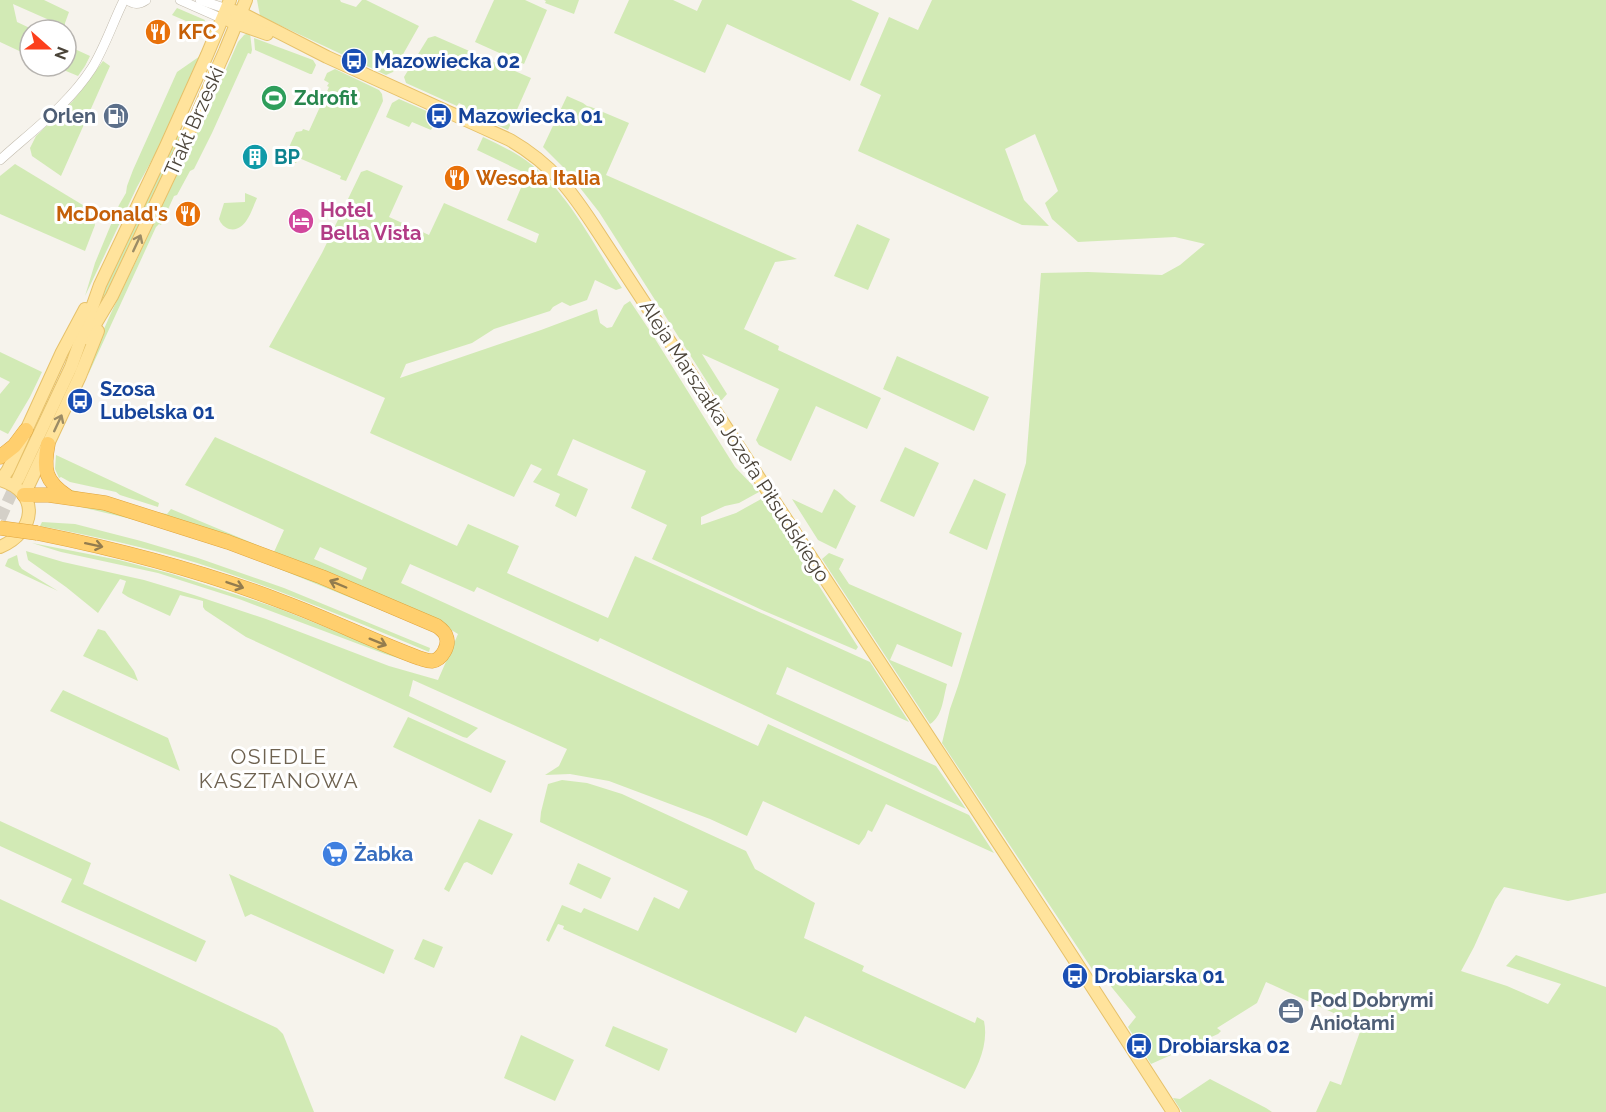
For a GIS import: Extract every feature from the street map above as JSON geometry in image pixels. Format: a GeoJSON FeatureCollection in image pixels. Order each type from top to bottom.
{"type":"FeatureCollection","features":[{"type":"Feature","properties":{"kind":"highway"},"geometry":{"type":"LineString","coordinates":[[0,457],[14,446],[26,430]]}},
{"type":"Feature","properties":{"kind":"highway"},"geometry":{"type":"LineString","coordinates":[[48,444],[46,473],[52,484],[69,497]]}},
{"type":"Feature","properties":{"kind":"highway"},"geometry":{"type":"LineString","coordinates":[[0,528],[37,533],[151,559],[234,584],[429,661],[437,659],[446,648],[446,634],[437,626],[252,550],[105,503],[43,494],[24,495]]}},
{"type":"Feature","properties":{"kind":"main road","name":"Trakt Brzeski"},"geometry":{"type":"LineString","coordinates":[[18,479],[71,367],[112,296],[178,157],[246,0]]}},
{"type":"Feature","properties":{"kind":"main road","name":"Aleja Marszałka Józefa Piłsudskiego"},"geometry":{"type":"LineString","coordinates":[[226,9],[239,18],[510,140],[542,161],[567,187],[1173,1112]]}},
{"type":"Feature","properties":{"kind":"main road","name":"Trakt Brzeski"},"geometry":{"type":"LineString","coordinates":[[71,367],[100,285],[171,136],[226,9]]}},
{"type":"Feature","properties":{"kind":"main road"},"geometry":{"type":"LineString","coordinates":[[2,548],[16,538],[26,525],[29,510],[24,495],[15,486],[0,480],[8,470],[81,317],[100,285]]}},
{"type":"Feature","properties":{"kind":"main road"},"geometry":{"type":"LineString","coordinates":[[24,495],[80,376],[112,296]]}},
{"type":"Feature","properties":{"kind":"street"},"geometry":{"type":"LineString","coordinates":[[0,160],[76,89],[94,65],[120,11],[128,1],[139,3],[146,0]]}},
{"type":"Feature","properties":{"kind":"street"},"geometry":{"type":"LineString","coordinates":[[180,0],[226,9]]}},
{"type":"Feature","properties":{"kind":"street"},"geometry":{"type":"LineString","coordinates":[[200,0],[226,9]]}},
{"type":"Feature","properties":{"kind":"green space"},"geometry":{"type":"Polygon","coordinates":[[[0,0],[44,0],[69,12],[67,18],[45,18],[13,4],[18,22],[18,50],[0,42],[0,0]]]}},
{"type":"Feature","properties":{"kind":"green space"},"geometry":{"type":"Polygon","coordinates":[[[257,0],[340,0],[356,7],[362,0],[366,0],[419,26],[393,72],[386,75],[260,16],[257,0]]]}},
{"type":"Feature","properties":{"kind":"green space"},"geometry":{"type":"Polygon","coordinates":[[[494,0],[525,0],[547,10],[524,64],[475,42],[494,0]]]}},
{"type":"Feature","properties":{"kind":"green space"},"geometry":{"type":"Polygon","coordinates":[[[544,0],[579,0],[574,14],[545,3],[544,0]]]}},
{"type":"Feature","properties":{"kind":"green space"},"geometry":{"type":"Polygon","coordinates":[[[629,0],[673,0],[697,11],[702,0],[851,0],[879,13],[850,81],[727,24],[705,73],[614,33],[629,0]]]}},
{"type":"Feature","properties":{"kind":"green space"},"geometry":{"type":"Polygon","coordinates":[[[932,0],[1606,0],[1606,893],[1568,901],[1504,887],[1495,900],[1461,971],[1507,986],[1548,1004],[1561,984],[1506,966],[1516,955],[1606,987],[1606,1112],[1316,1112],[1330,1081],[1341,1085],[1362,1026],[1266,982],[1257,1003],[1217,1028],[1221,1031],[1218,1034],[1151,1064],[1128,1027],[1136,1017],[1109,984],[1102,984],[942,743],[950,709],[1026,463],[1041,273],[1162,275],[1180,265],[1205,244],[1175,237],[1078,242],[1052,219],[1045,203],[1058,191],[1035,134],[1005,149],[1024,200],[1049,226],[1022,225],[858,151],[881,95],[860,85],[889,17],[918,30],[932,0]]]}},
{"type":"Feature","properties":{"kind":"green space"},"geometry":{"type":"Polygon","coordinates":[[[177,8],[205,20],[202,28],[172,15],[177,8]]]}},
{"type":"Feature","properties":{"kind":"green space"},"geometry":{"type":"Polygon","coordinates":[[[250,33],[251,54],[248,53],[194,169],[190,171],[177,195],[174,196],[161,225],[156,227],[88,375],[98,344],[117,300],[238,42],[250,33]]]}},
{"type":"Feature","properties":{"kind":"green space"},"geometry":{"type":"Polygon","coordinates":[[[435,36],[531,78],[508,130],[463,110],[465,106],[459,103],[457,106],[406,83],[404,77],[428,38],[435,36]]]}},
{"type":"Feature","properties":{"kind":"green space"},"geometry":{"type":"Polygon","coordinates":[[[254,38],[313,60],[316,65],[312,74],[255,50],[254,38]]]}},
{"type":"Feature","properties":{"kind":"green space"},"geometry":{"type":"Polygon","coordinates":[[[78,50],[90,56],[78,76],[78,50]]]}},
{"type":"Feature","properties":{"kind":"green space"},"geometry":{"type":"Polygon","coordinates":[[[203,54],[85,296],[95,263],[126,193],[133,170],[177,72],[203,54]]]}},
{"type":"Feature","properties":{"kind":"green space"},"geometry":{"type":"Polygon","coordinates":[[[103,61],[110,66],[61,176],[32,156],[30,148],[36,136],[72,102],[103,61]]]}},
{"type":"Feature","properties":{"kind":"green space"},"geometry":{"type":"Polygon","coordinates":[[[335,69],[379,90],[383,101],[346,181],[340,179],[341,176],[299,158],[296,163],[284,158],[296,132],[303,129],[309,131],[329,87],[327,86],[329,83],[324,80],[327,73],[335,69]]]}},
{"type":"Feature","properties":{"kind":"green space"},"geometry":{"type":"Polygon","coordinates":[[[567,96],[629,123],[606,175],[797,259],[775,262],[744,329],[779,346],[778,350],[881,398],[867,429],[816,406],[791,461],[759,445],[756,440],[779,389],[702,354],[727,394],[720,402],[599,212],[566,170],[543,147],[567,96]]]}},
{"type":"Feature","properties":{"kind":"green space"},"geometry":{"type":"Polygon","coordinates":[[[399,99],[438,116],[431,130],[412,122],[409,127],[386,117],[392,103],[399,99]]]}},
{"type":"Feature","properties":{"kind":"green space"},"geometry":{"type":"Polygon","coordinates":[[[187,111],[175,151],[87,331],[99,302],[187,111]]]}},
{"type":"Feature","properties":{"kind":"green space"},"geometry":{"type":"Polygon","coordinates":[[[483,137],[532,165],[559,192],[622,288],[616,290],[595,280],[587,300],[570,306],[562,302],[550,311],[494,329],[472,343],[406,364],[400,378],[597,309],[600,323],[607,328],[612,327],[624,305],[630,301],[735,467],[759,492],[739,503],[725,506],[701,517],[701,525],[736,513],[763,498],[858,647],[856,650],[652,559],[667,525],[631,508],[646,471],[573,439],[557,475],[588,489],[576,517],[555,506],[560,494],[533,482],[542,469],[531,464],[514,497],[370,433],[385,398],[269,347],[322,253],[361,172],[367,170],[403,186],[389,217],[429,235],[444,203],[536,243],[539,234],[507,220],[527,174],[477,150],[483,137]]]}},
{"type":"Feature","properties":{"kind":"green space"},"geometry":{"type":"Polygon","coordinates":[[[15,164],[91,210],[95,225],[85,251],[0,214],[0,176],[15,164]]]}},
{"type":"Feature","properties":{"kind":"green space"},"geometry":{"type":"Polygon","coordinates":[[[245,193],[257,198],[250,214],[240,227],[229,229],[219,219],[224,203],[245,202],[245,193]]]}},
{"type":"Feature","properties":{"kind":"green space"},"geometry":{"type":"Polygon","coordinates":[[[857,224],[890,239],[868,290],[834,276],[857,224]]]}},
{"type":"Feature","properties":{"kind":"green space"},"geometry":{"type":"Polygon","coordinates":[[[0,352],[42,372],[8,434],[0,430],[0,394],[10,382],[0,377],[0,352]]]}},
{"type":"Feature","properties":{"kind":"green space"},"geometry":{"type":"Polygon","coordinates":[[[897,356],[989,397],[974,431],[883,389],[897,356]]]}},
{"type":"Feature","properties":{"kind":"green space"},"geometry":{"type":"Polygon","coordinates":[[[215,437],[457,546],[468,524],[519,546],[507,573],[608,618],[635,556],[870,662],[909,722],[787,667],[776,694],[936,766],[966,809],[600,638],[598,642],[477,587],[474,592],[410,564],[401,583],[758,746],[768,724],[969,815],[994,853],[886,804],[872,832],[868,830],[859,845],[763,801],[747,836],[710,819],[609,781],[570,774],[545,775],[559,766],[567,749],[413,680],[409,696],[478,728],[467,738],[463,737],[246,637],[205,610],[203,601],[180,595],[170,616],[122,593],[126,581],[120,579],[98,613],[28,560],[26,551],[63,562],[144,580],[266,619],[389,666],[438,680],[458,634],[448,628],[70,492],[68,489],[156,512],[167,514],[171,509],[274,552],[284,530],[185,485],[215,437]],[[320,547],[314,559],[362,580],[367,568],[320,547]]]}},
{"type":"Feature","properties":{"kind":"green space"},"geometry":{"type":"Polygon","coordinates":[[[905,447],[939,463],[914,517],[880,501],[905,447]]]}},
{"type":"Feature","properties":{"kind":"green space"},"geometry":{"type":"Polygon","coordinates":[[[56,455],[159,503],[158,507],[116,492],[59,478],[55,469],[56,455]]]}},
{"type":"Feature","properties":{"kind":"green space"},"geometry":{"type":"Polygon","coordinates":[[[974,479],[1006,494],[987,550],[949,533],[974,479]]]}},
{"type":"Feature","properties":{"kind":"green space"},"geometry":{"type":"Polygon","coordinates":[[[834,489],[856,506],[836,549],[818,540],[792,499],[822,513],[834,489]]]}},
{"type":"Feature","properties":{"kind":"green space"},"geometry":{"type":"Polygon","coordinates":[[[68,504],[97,507],[253,555],[430,630],[242,554],[144,522],[68,504]]]}},
{"type":"Feature","properties":{"kind":"green space"},"geometry":{"type":"Polygon","coordinates":[[[42,522],[75,524],[198,558],[284,588],[430,648],[429,652],[256,583],[178,557],[40,526],[42,522]]]}},
{"type":"Feature","properties":{"kind":"green space"},"geometry":{"type":"Polygon","coordinates":[[[32,543],[119,560],[172,574],[280,609],[420,665],[239,599],[158,573],[61,552],[32,543]]]}},
{"type":"Feature","properties":{"kind":"green space"},"geometry":{"type":"Polygon","coordinates":[[[829,553],[844,559],[839,569],[849,584],[962,633],[952,667],[897,644],[890,660],[947,684],[940,712],[930,724],[822,559],[829,553]]]}},
{"type":"Feature","properties":{"kind":"green space"},"geometry":{"type":"Polygon","coordinates":[[[17,555],[22,569],[58,591],[5,566],[8,559],[17,555]]]}},
{"type":"Feature","properties":{"kind":"green space"},"geometry":{"type":"Polygon","coordinates":[[[98,629],[105,631],[134,671],[138,681],[83,656],[98,629]]]}},
{"type":"Feature","properties":{"kind":"green space"},"geometry":{"type":"Polygon","coordinates":[[[63,690],[168,738],[180,771],[50,711],[63,690]]]}},
{"type":"Feature","properties":{"kind":"green space"},"geometry":{"type":"Polygon","coordinates":[[[408,717],[506,761],[491,793],[393,747],[408,717]]]}},
{"type":"Feature","properties":{"kind":"green space"},"geometry":{"type":"Polygon","coordinates":[[[562,780],[587,783],[622,794],[746,851],[755,869],[815,903],[804,938],[864,966],[862,971],[975,1023],[977,1017],[984,1021],[983,1048],[978,1065],[965,1089],[805,1016],[796,1033],[563,929],[564,926],[558,924],[549,942],[546,940],[562,905],[581,913],[584,908],[638,931],[654,897],[679,909],[688,891],[540,822],[548,784],[562,780]]]}},
{"type":"Feature","properties":{"kind":"green space"},"geometry":{"type":"Polygon","coordinates":[[[479,819],[513,834],[492,875],[467,862],[464,863],[449,892],[444,889],[479,819]]]}},
{"type":"Feature","properties":{"kind":"green space"},"geometry":{"type":"Polygon","coordinates":[[[0,821],[91,863],[83,884],[206,941],[196,962],[61,902],[72,879],[0,846],[0,821]]]}},
{"type":"Feature","properties":{"kind":"green space"},"geometry":{"type":"Polygon","coordinates":[[[578,863],[611,878],[601,899],[569,884],[578,863]]]}},
{"type":"Feature","properties":{"kind":"green space"},"geometry":{"type":"Polygon","coordinates":[[[229,874],[394,950],[384,974],[251,914],[245,917],[229,874]]]}},
{"type":"Feature","properties":{"kind":"green space"},"geometry":{"type":"Polygon","coordinates":[[[0,899],[277,1028],[283,1034],[314,1112],[0,1112],[0,899]]]}},
{"type":"Feature","properties":{"kind":"green space"},"geometry":{"type":"Polygon","coordinates":[[[423,939],[443,947],[434,968],[414,959],[423,939]]]}},
{"type":"Feature","properties":{"kind":"green space"},"geometry":{"type":"Polygon","coordinates":[[[613,1026],[668,1049],[659,1071],[605,1046],[613,1026]]]}},
{"type":"Feature","properties":{"kind":"green space"},"geometry":{"type":"Polygon","coordinates":[[[521,1035],[574,1060],[555,1101],[504,1078],[521,1035]]]}},
{"type":"Feature","properties":{"kind":"green space"},"geometry":{"type":"Polygon","coordinates":[[[1210,1079],[1272,1112],[1182,1112],[1173,1098],[1180,1099],[1210,1079]]]}},
{"type":"Feature","properties":{"kind":"tunnel"},"geometry":{"type":"LineString","coordinates":[[0,519],[18,479]]}},
{"type":"Feature","properties":{"kind":"place","name":"KFC"},"geometry":{"type":"Point","coordinates":[158,32]}},
{"type":"Feature","properties":{"kind":"place","name":"Mazowiecka 02"},"geometry":{"type":"Point","coordinates":[354,61]}},
{"type":"Feature","properties":{"kind":"place","name":"Zdrofit"},"geometry":{"type":"Point","coordinates":[274,98]}},
{"type":"Feature","properties":{"kind":"place","name":"Orlen"},"geometry":{"type":"Point","coordinates":[116,116]}},
{"type":"Feature","properties":{"kind":"place","name":"Mazowiecka 01"},"geometry":{"type":"Point","coordinates":[439,116]}},
{"type":"Feature","properties":{"kind":"place","name":"BP"},"geometry":{"type":"Point","coordinates":[255,157]}},
{"type":"Feature","properties":{"kind":"place","name":"Wesoła Italia"},"geometry":{"type":"Point","coordinates":[457,178]}},
{"type":"Feature","properties":{"kind":"place","name":"McDonald's"},"geometry":{"type":"Point","coordinates":[188,214]}},
{"type":"Feature","properties":{"kind":"place","name":"Hotel Bella Vista"},"geometry":{"type":"Point","coordinates":[301,221]}},
{"type":"Feature","properties":{"kind":"place","name":"Szosa Lubelska 01"},"geometry":{"type":"Point","coordinates":[80,401]}},
{"type":"Feature","properties":{"kind":"place","name":"Żabka"},"geometry":{"type":"Point","coordinates":[335,854]}},
{"type":"Feature","properties":{"kind":"place","name":"Drobiarska 01"},"geometry":{"type":"Point","coordinates":[1075,976]}},
{"type":"Feature","properties":{"kind":"place","name":"Pod Dobrymi Aniołami"},"geometry":{"type":"Point","coordinates":[1291,1011]}},
{"type":"Feature","properties":{"kind":"place","name":"Drobiarska 02"},"geometry":{"type":"Point","coordinates":[1139,1046]}},
{"type":"Feature","properties":{"kind":"district","name":"OSIEDLE KASZTANOWA"},"geometry":{"type":"Point","coordinates":[279,769]}}]}
